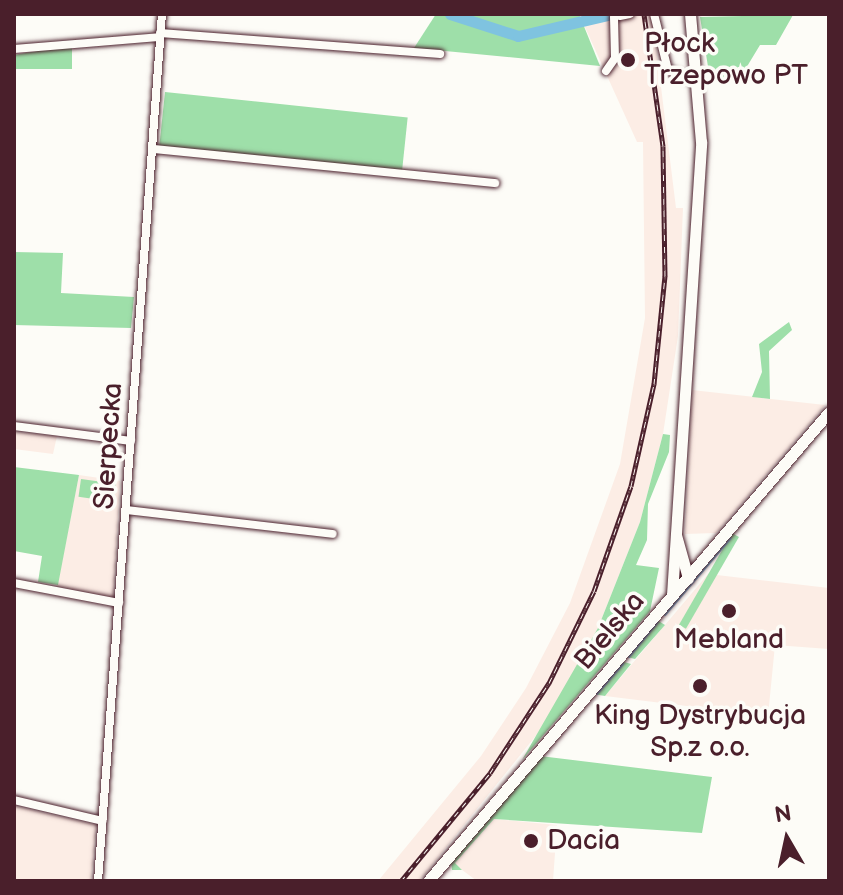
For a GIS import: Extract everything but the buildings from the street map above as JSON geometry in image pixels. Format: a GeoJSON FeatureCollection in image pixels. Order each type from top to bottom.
{"type":"FeatureCollection","features":[{"type":"Feature","properties":{"kind":"main road"},"geometry":{"type":"LineString","coordinates":[[683,577],[674,510],[700,83],[691,18]]}},
{"type":"Feature","properties":{"kind":"main road"},"geometry":{"type":"LineString","coordinates":[[683,577],[703,560],[829,412]]}},
{"type":"Feature","properties":{"kind":"main road"},"geometry":{"type":"LineString","coordinates":[[674,510],[683,558],[683,577]]}},
{"type":"Feature","properties":{"kind":"main road"},"geometry":{"type":"LineString","coordinates":[[683,558],[703,560]]}},
{"type":"Feature","properties":{"kind":"main road","name":"Bielska"},"geometry":{"type":"LineString","coordinates":[[428,881],[672,596],[683,577]]}},
{"type":"Feature","properties":{"kind":"street","name":"Sierpecka"},"geometry":{"type":"LineString","coordinates":[[98,881],[162,14]]}},
{"type":"Feature","properties":{"kind":"street"},"geometry":{"type":"LineString","coordinates":[[606,71],[615,58],[617,17],[630,14]]}},
{"type":"Feature","properties":{"kind":"street"},"geometry":{"type":"LineString","coordinates":[[654,14],[668,70],[700,83]]}},
{"type":"Feature","properties":{"kind":"street"},"geometry":{"type":"LineString","coordinates":[[14,49],[160,35],[440,54]]}},
{"type":"Feature","properties":{"kind":"street"},"geometry":{"type":"LineString","coordinates":[[153,149],[495,183]]}},
{"type":"Feature","properties":{"kind":"street"},"geometry":{"type":"LineString","coordinates":[[14,426],[131,441]]}},
{"type":"Feature","properties":{"kind":"street"},"geometry":{"type":"LineString","coordinates":[[126,510],[333,534]]}},
{"type":"Feature","properties":{"kind":"street"},"geometry":{"type":"LineString","coordinates":[[14,583],[119,603]]}},
{"type":"Feature","properties":{"kind":"street"},"geometry":{"type":"LineString","coordinates":[[14,800],[103,821]]}},
{"type":"Feature","properties":{"kind":"shaded area"},"geometry":{"type":"Polygon","coordinates":[[[579,14],[652,14],[676,208],[683,208],[678,336],[663,434],[640,522],[598,628],[546,723],[419,881],[378,881],[481,756],[526,688],[570,603],[620,464],[645,318],[643,142],[637,142],[579,14]]]}},
{"type":"Feature","properties":{"kind":"shaded area"},"geometry":{"type":"Polygon","coordinates":[[[692,390],[825,405],[716,533],[685,534],[692,390]]]}},
{"type":"Feature","properties":{"kind":"shaded area"},"geometry":{"type":"Polygon","coordinates":[[[14,432],[57,436],[53,454],[14,449],[14,432]]]}},
{"type":"Feature","properties":{"kind":"shaded area"},"geometry":{"type":"Polygon","coordinates":[[[79,475],[120,481],[113,598],[57,587],[79,475]]]}},
{"type":"Feature","properties":{"kind":"shaded area"},"geometry":{"type":"Polygon","coordinates":[[[708,574],[829,588],[829,649],[775,645],[768,716],[605,696],[708,574]]]}},
{"type":"Feature","properties":{"kind":"shaded area"},"geometry":{"type":"Polygon","coordinates":[[[14,806],[96,825],[91,881],[14,881],[14,806]]]}},
{"type":"Feature","properties":{"kind":"shaded area"},"geometry":{"type":"Polygon","coordinates":[[[494,819],[557,825],[553,881],[477,881],[454,864],[494,819]]]}},
{"type":"Feature","properties":{"kind":"green space"},"geometry":{"type":"Polygon","coordinates":[[[436,14],[579,14],[600,66],[414,48],[436,14]]]}},
{"type":"Feature","properties":{"kind":"green space"},"geometry":{"type":"Polygon","coordinates":[[[793,15],[776,45],[760,45],[737,83],[710,79],[700,17],[793,15]]]}},
{"type":"Feature","properties":{"kind":"green space"},"geometry":{"type":"Polygon","coordinates":[[[72,45],[72,69],[14,69],[14,55],[72,45]]]}},
{"type":"Feature","properties":{"kind":"green space"},"geometry":{"type":"Polygon","coordinates":[[[165,92],[408,118],[402,171],[159,146],[165,92]]]}},
{"type":"Feature","properties":{"kind":"green space"},"geometry":{"type":"Polygon","coordinates":[[[14,252],[63,253],[61,293],[134,297],[131,328],[14,325],[14,252]]]}},
{"type":"Feature","properties":{"kind":"green space"},"geometry":{"type":"Polygon","coordinates":[[[789,322],[792,330],[769,351],[770,399],[752,397],[762,372],[759,344],[789,322]]]}},
{"type":"Feature","properties":{"kind":"green space"},"geometry":{"type":"Polygon","coordinates":[[[663,434],[670,435],[669,452],[648,504],[647,540],[636,565],[659,568],[650,611],[522,760],[598,628],[640,522],[663,434]]]}},
{"type":"Feature","properties":{"kind":"green space"},"geometry":{"type":"Polygon","coordinates":[[[14,467],[79,475],[58,585],[38,582],[42,556],[14,551],[14,467]]]}},
{"type":"Feature","properties":{"kind":"green space"},"geometry":{"type":"Polygon","coordinates":[[[81,479],[116,484],[113,502],[78,497],[81,479]]]}},
{"type":"Feature","properties":{"kind":"green space"},"geometry":{"type":"Polygon","coordinates":[[[732,533],[739,537],[686,629],[679,625],[732,533]]]}},
{"type":"Feature","properties":{"kind":"green space"},"geometry":{"type":"Polygon","coordinates":[[[657,620],[665,625],[635,659],[627,657],[657,620]]]}},
{"type":"Feature","properties":{"kind":"green space"},"geometry":{"type":"Polygon","coordinates":[[[621,661],[631,664],[605,696],[593,694],[621,661]]]}},
{"type":"Feature","properties":{"kind":"green space"},"geometry":{"type":"Polygon","coordinates":[[[540,756],[712,777],[702,833],[494,819],[455,863],[462,870],[452,870],[451,861],[540,756]]]}},
{"type":"Feature","properties":{"kind":"waterway"},"geometry":{"type":"LineString","coordinates":[[450,14],[518,36],[612,14]]}},
{"type":"Feature","properties":{"kind":"waterway"},"geometry":{"type":"LineString","coordinates":[[665,615],[731,538]]}},
{"type":"Feature","properties":{"kind":"waterway"},"geometry":{"type":"LineString","coordinates":[[629,657],[658,622]]}},
{"type":"Feature","properties":{"kind":"waterway"},"geometry":{"type":"LineString","coordinates":[[597,694],[623,664]]}},
{"type":"Feature","properties":{"kind":"railway"},"geometry":{"type":"LineString","coordinates":[[401,881],[490,773],[549,683],[594,591],[631,486],[654,384],[665,276],[663,146],[644,14]]}},
{"type":"Feature","properties":{"kind":"place","name":"Płock Trzepowo PT"},"geometry":{"type":"Point","coordinates":[628,60]}},
{"type":"Feature","properties":{"kind":"place","name":"Mebland"},"geometry":{"type":"Point","coordinates":[729,611]}},
{"type":"Feature","properties":{"kind":"place","name":"King Dystrybucja Sp.z o.o."},"geometry":{"type":"Point","coordinates":[700,686]}},
{"type":"Feature","properties":{"kind":"place","name":"Dacia"},"geometry":{"type":"Point","coordinates":[531,841]}}]}
